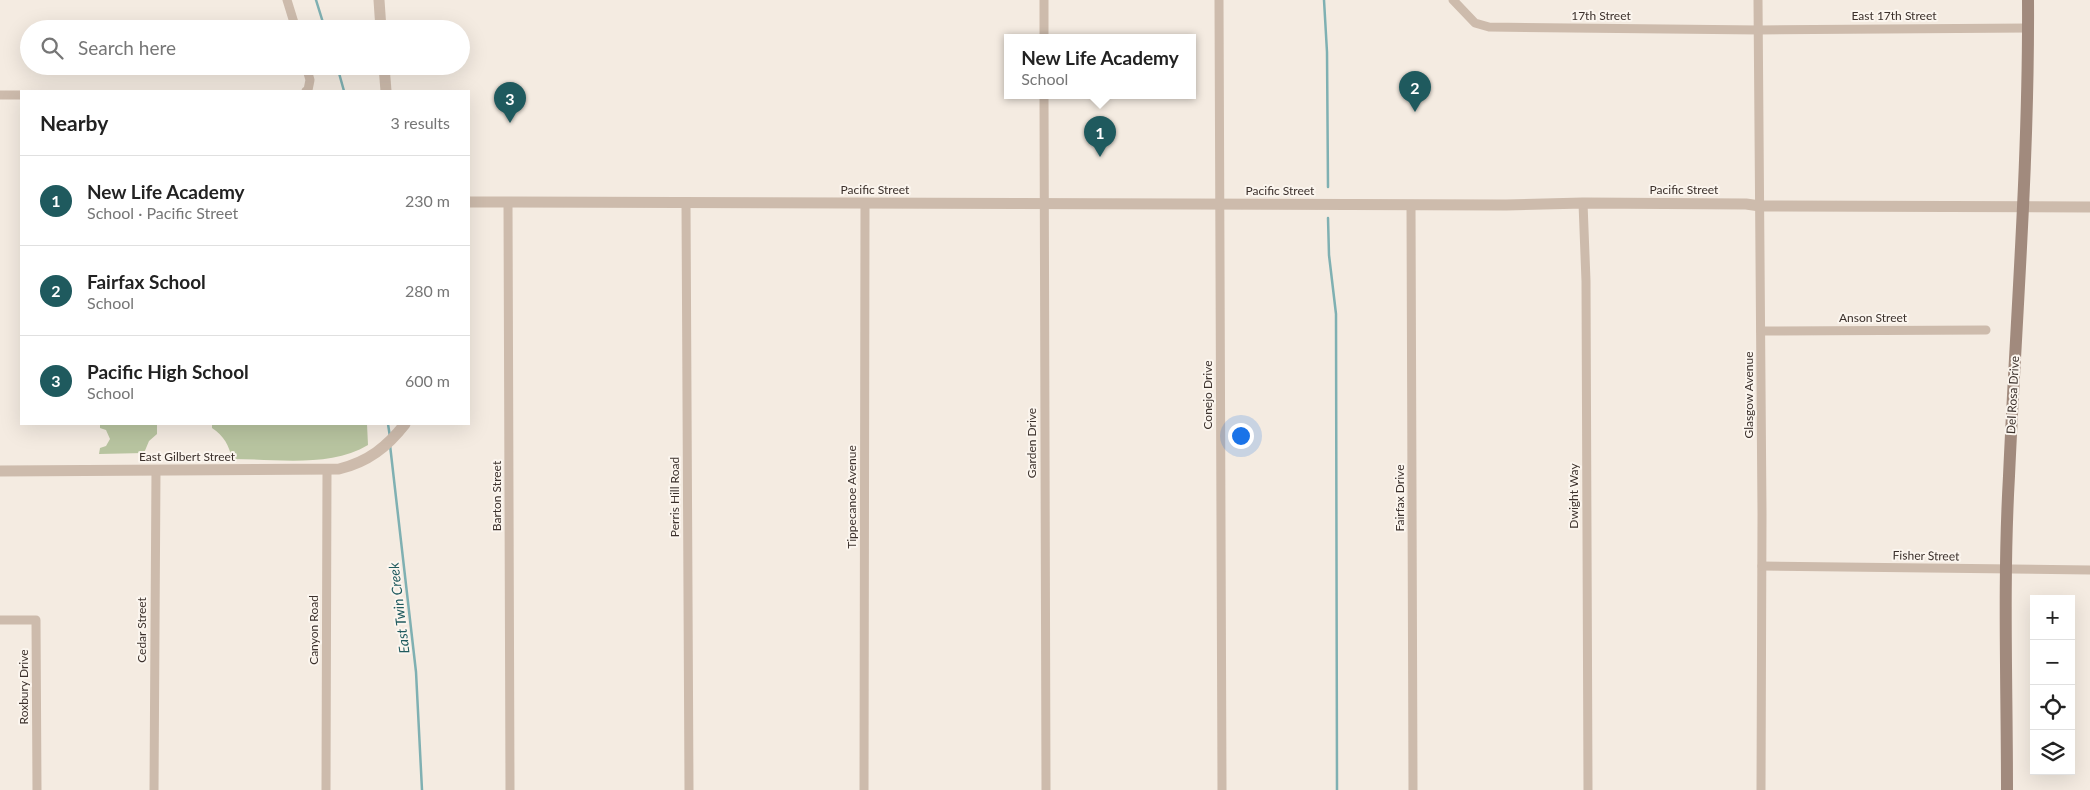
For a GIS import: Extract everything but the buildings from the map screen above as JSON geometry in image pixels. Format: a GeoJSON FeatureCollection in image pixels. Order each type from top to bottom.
{"type":"FeatureCollection","features":[{"type":"Feature","properties":{"kind":"main road","name":"Del Rosa Drive"},"geometry":{"type":"LineString","coordinates":[[2007,790],[2006,569],[2008,478],[2023,206],[2028,0]]}},
{"type":"Feature","properties":{"kind":"street"},"geometry":{"type":"LineString","coordinates":[[287,0],[293,20]]}},
{"type":"Feature","properties":{"kind":"street"},"geometry":{"type":"LineString","coordinates":[[379,0],[380,20]]}},
{"type":"Feature","properties":{"kind":"street"},"geometry":{"type":"LineString","coordinates":[[1044,0],[1044,34]]}},
{"type":"Feature","properties":{"kind":"street","name":"Conejo Drive"},"geometry":{"type":"LineString","coordinates":[[1219,0],[1222,790]]}},
{"type":"Feature","properties":{"kind":"street","name":"17th Street"},"geometry":{"type":"LineString","coordinates":[[1452,0],[1476,23],[1489,27],[1760,30]]}},
{"type":"Feature","properties":{"kind":"street","name":"Glasgow Avenue"},"geometry":{"type":"LineString","coordinates":[[1758,0],[1760,30],[1761,790]]}},
{"type":"Feature","properties":{"kind":"street","name":"East 17th Street"},"geometry":{"type":"LineString","coordinates":[[1760,30],[2028,28]]}},
{"type":"Feature","properties":{"kind":"street"},"geometry":{"type":"LineString","coordinates":[[308,90],[310,80],[309,75]]}},
{"type":"Feature","properties":{"kind":"street"},"geometry":{"type":"LineString","coordinates":[[385,75],[386,90]]}},
{"type":"Feature","properties":{"kind":"street"},"geometry":{"type":"LineString","coordinates":[[0,95],[20,95]]}},
{"type":"Feature","properties":{"kind":"street","name":"Garden Drive"},"geometry":{"type":"LineString","coordinates":[[1044,99],[1046,790]]}},
{"type":"Feature","properties":{"kind":"street","name":"Pacific Street"},"geometry":{"type":"LineString","coordinates":[[470,202],[1411,205],[1583,203],[1746,204],[1760,206],[2090,206]]}},
{"type":"Feature","properties":{"kind":"street","name":"Barton Street"},"geometry":{"type":"LineString","coordinates":[[508,203],[510,790]]}},
{"type":"Feature","properties":{"kind":"street","name":"Perris Hill Road"},"geometry":{"type":"LineString","coordinates":[[686,203],[689,790]]}},
{"type":"Feature","properties":{"kind":"street","name":"Dwight Way"},"geometry":{"type":"LineString","coordinates":[[1583,203],[1586,291],[1588,790]]}},
{"type":"Feature","properties":{"kind":"street","name":"Tippecanoe Avenue"},"geometry":{"type":"LineString","coordinates":[[864,790],[865,204]]}},
{"type":"Feature","properties":{"kind":"street","name":"Fairfax Drive"},"geometry":{"type":"LineString","coordinates":[[1411,205],[1413,790]]}},
{"type":"Feature","properties":{"kind":"street","name":"Anson Street"},"geometry":{"type":"LineString","coordinates":[[1761,331],[1986,330]]}},
{"type":"Feature","properties":{"kind":"street","name":"East Gilbert Street"},"geometry":{"type":"LineString","coordinates":[[0,471],[326,470],[350,466],[375,455],[404,425]]}},
{"type":"Feature","properties":{"kind":"street","name":"Cedar Street"},"geometry":{"type":"LineString","coordinates":[[154,790],[156,470]]}},
{"type":"Feature","properties":{"kind":"street","name":"Canyon Road"},"geometry":{"type":"LineString","coordinates":[[326,470],[326,790]]}},
{"type":"Feature","properties":{"kind":"street","name":"Fisher Street"},"geometry":{"type":"LineString","coordinates":[[1762,566],[2090,570]]}},
{"type":"Feature","properties":{"kind":"street","name":"Roxbury Drive"},"geometry":{"type":"LineString","coordinates":[[0,620],[36,620],[37,790]]}},
{"type":"Feature","properties":{"kind":"green space"},"geometry":{"type":"Polygon","coordinates":[[[100,425],[157,425],[157,434],[149,441],[144,453],[99,454],[100,448],[106,446],[110,439],[106,430],[100,428],[100,425]]]}},
{"type":"Feature","properties":{"kind":"green space"},"geometry":{"type":"Polygon","coordinates":[[[212,425],[367,425],[368,445],[353,452],[319,460],[232,459],[225,441],[212,428],[212,425]]]}},
{"type":"Feature","properties":{"kind":"waterway","name":"East Twin Creek"},"geometry":{"type":"LineString","coordinates":[[316,0],[322,20]]}},
{"type":"Feature","properties":{"kind":"waterway"},"geometry":{"type":"LineString","coordinates":[[1324,0],[1327,52],[1328,187]]}},
{"type":"Feature","properties":{"kind":"waterway","name":"East Twin Creek"},"geometry":{"type":"LineString","coordinates":[[340,75],[344,90]]}},
{"type":"Feature","properties":{"kind":"waterway"},"geometry":{"type":"LineString","coordinates":[[1328,218],[1329,255],[1336,314],[1337,790]]}},
{"type":"Feature","properties":{"kind":"waterway","name":"East Twin Creek"},"geometry":{"type":"LineString","coordinates":[[388,425],[390,437]]}},
{"type":"Feature","properties":{"kind":"waterway","name":"East Twin Creek"},"geometry":{"type":"LineString","coordinates":[[390,445],[416,672],[422,790]]}},
{"type":"Feature","properties":{"kind":"place","name":"Fairfax School"},"geometry":{"type":"Point","coordinates":[1415,112]}},
{"type":"Feature","properties":{"kind":"place","name":"Pacific High School"},"geometry":{"type":"Point","coordinates":[510,123]}},
{"type":"Feature","properties":{"kind":"place","name":"New Life Academy"},"geometry":{"type":"Point","coordinates":[1100,157]}}]}
